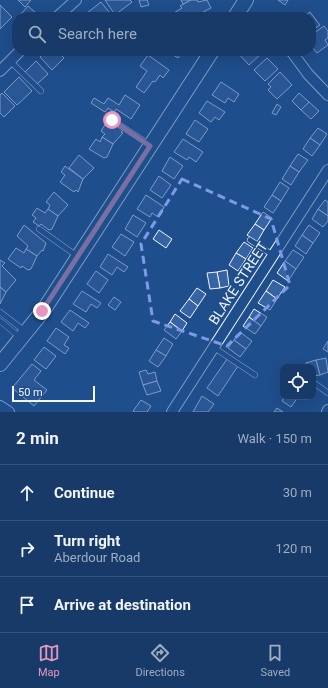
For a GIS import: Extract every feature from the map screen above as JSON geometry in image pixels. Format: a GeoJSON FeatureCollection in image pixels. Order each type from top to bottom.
{"type":"FeatureCollection","features":[{"type":"Feature","properties":{"kind":"main road"},"geometry":{"type":"LineString","coordinates":[[238,12],[246,0]]}},
{"type":"Feature","properties":{"kind":"main road"},"geometry":{"type":"LineString","coordinates":[[0,364],[24,335],[78,256],[209,56]]}},
{"type":"Feature","properties":{"kind":"street"},"geometry":{"type":"LineString","coordinates":[[63,12],[76,0]]}},
{"type":"Feature","properties":{"kind":"street"},"geometry":{"type":"LineString","coordinates":[[0,71],[15,56]]}},
{"type":"Feature","properties":{"kind":"street"},"geometry":{"type":"LineString","coordinates":[[295,56],[308,74],[328,95]]}},
{"type":"Feature","properties":{"kind":"street","name":"BLAKE STREET"},"geometry":{"type":"LineString","coordinates":[[172,412],[328,170]]}},
{"type":"Feature","properties":{"kind":"street"},"geometry":{"type":"LineString","coordinates":[[0,406],[9,412]]}},
{"type":"Feature","properties":{"kind":"lane"},"geometry":{"type":"LineString","coordinates":[[10,61],[41,91]]}},
{"type":"Feature","properties":{"kind":"lane"},"geometry":{"type":"LineString","coordinates":[[112,120],[150,146]]}},
{"type":"Feature","properties":{"kind":"lane"},"geometry":{"type":"LineString","coordinates":[[39,229],[78,256]]}},
{"type":"Feature","properties":{"kind":"lane"},"geometry":{"type":"LineString","coordinates":[[250,240],[273,255]]}},
{"type":"Feature","properties":{"kind":"lane"},"geometry":{"type":"LineString","coordinates":[[0,312],[24,335]]}},
{"type":"Feature","properties":{"kind":"lane"},"geometry":{"type":"LineString","coordinates":[[0,321],[24,335]]}},
{"type":"Feature","properties":{"kind":"lane"},"geometry":{"type":"LineString","coordinates":[[213,347],[256,376]]}},
{"type":"Feature","properties":{"kind":"lane"},"geometry":{"type":"LineString","coordinates":[[316,384],[328,393]]}},
{"type":"Feature","properties":{"kind":"highlighted area"},"geometry":{"type":"Polygon","coordinates":[[[182,179],[271,219],[290,285],[227,346],[153,321],[141,244],[182,179]]]}},
{"type":"Feature","properties":{"kind":"building"},"geometry":{"type":"Polygon","coordinates":[[[18,0],[31,0],[25,7],[18,0]]]}},
{"type":"Feature","properties":{"kind":"building"},"geometry":{"type":"Polygon","coordinates":[[[105,0],[130,0],[132,2],[119,12],[113,12],[105,0]]]}},
{"type":"Feature","properties":{"kind":"building"},"geometry":{"type":"Polygon","coordinates":[[[139,0],[147,0],[149,5],[141,7],[139,0]]]}},
{"type":"Feature","properties":{"kind":"building"},"geometry":{"type":"Polygon","coordinates":[[[181,0],[191,0],[183,4],[181,0]]]}},
{"type":"Feature","properties":{"kind":"building"},"geometry":{"type":"Polygon","coordinates":[[[191,0],[197,0],[198,2],[207,0],[211,8],[203,12],[175,12],[182,8],[180,6],[191,0]]]}},
{"type":"Feature","properties":{"kind":"building"},"geometry":{"type":"Polygon","coordinates":[[[278,0],[288,0],[285,5],[278,0]]]}},
{"type":"Feature","properties":{"kind":"building"},"geometry":{"type":"Polygon","coordinates":[[[101,2],[109,12],[88,12],[101,2]]]}},
{"type":"Feature","properties":{"kind":"building"},"geometry":{"type":"Polygon","coordinates":[[[0,5],[12,17],[0,29],[0,5]]]}},
{"type":"Feature","properties":{"kind":"building"},"geometry":{"type":"Polygon","coordinates":[[[28,6],[35,12],[23,12],[28,6]]]}},
{"type":"Feature","properties":{"kind":"building"},"geometry":{"type":"Polygon","coordinates":[[[316,20],[320,25],[316,28],[316,20]]]}},
{"type":"Feature","properties":{"kind":"building"},"geometry":{"type":"Polygon","coordinates":[[[324,26],[328,31],[328,38],[325,40],[328,45],[317,53],[316,52],[316,32],[324,26]]]}},
{"type":"Feature","properties":{"kind":"building"},"geometry":{"type":"Polygon","coordinates":[[[62,56],[64,58],[52,70],[40,57],[62,56]]]}},
{"type":"Feature","properties":{"kind":"building"},"geometry":{"type":"Polygon","coordinates":[[[147,56],[149,56],[169,70],[163,78],[160,75],[155,82],[153,81],[144,93],[136,87],[147,71],[140,66],[147,56]]]}},
{"type":"Feature","properties":{"kind":"building"},"geometry":{"type":"Polygon","coordinates":[[[241,56],[259,56],[249,65],[241,56]]]}},
{"type":"Feature","properties":{"kind":"building"},"geometry":{"type":"Polygon","coordinates":[[[267,58],[278,69],[265,81],[254,70],[267,58]]]}},
{"type":"Feature","properties":{"kind":"building"},"geometry":{"type":"Polygon","coordinates":[[[36,61],[48,74],[36,85],[25,72],[36,61]]]}},
{"type":"Feature","properties":{"kind":"building"},"geometry":{"type":"Polygon","coordinates":[[[280,72],[292,85],[277,99],[268,90],[271,87],[268,84],[280,72]]]}},
{"type":"Feature","properties":{"kind":"building"},"geometry":{"type":"Polygon","coordinates":[[[19,77],[32,91],[17,105],[4,92],[19,77]]]}},
{"type":"Feature","properties":{"kind":"building"},"geometry":{"type":"Polygon","coordinates":[[[221,82],[239,94],[234,102],[228,98],[225,103],[212,95],[221,82]]]}},
{"type":"Feature","properties":{"kind":"building"},"geometry":{"type":"Polygon","coordinates":[[[2,93],[15,106],[4,117],[0,113],[0,95],[2,93]]]}},
{"type":"Feature","properties":{"kind":"building"},"geometry":{"type":"Polygon","coordinates":[[[299,93],[309,102],[301,110],[292,101],[299,93]]]}},
{"type":"Feature","properties":{"kind":"building"},"geometry":{"type":"Polygon","coordinates":[[[125,95],[140,105],[131,119],[116,109],[114,112],[108,108],[105,112],[91,103],[94,98],[104,104],[108,98],[119,105],[125,95]]]}},
{"type":"Feature","properties":{"kind":"building"},"geometry":{"type":"Polygon","coordinates":[[[207,101],[225,112],[219,120],[215,117],[211,122],[199,113],[207,101]]]}},
{"type":"Feature","properties":{"kind":"building"},"geometry":{"type":"Polygon","coordinates":[[[309,102],[319,111],[311,119],[301,110],[309,102]]]}},
{"type":"Feature","properties":{"kind":"building"},"geometry":{"type":"Polygon","coordinates":[[[277,104],[281,107],[276,115],[272,113],[277,104]]]}},
{"type":"Feature","properties":{"kind":"building"},"geometry":{"type":"Polygon","coordinates":[[[108,120],[123,130],[121,132],[123,133],[113,144],[102,137],[105,134],[101,131],[108,120]]]}},
{"type":"Feature","properties":{"kind":"building"},"geometry":{"type":"Polygon","coordinates":[[[195,120],[208,129],[199,142],[186,134],[195,120]]]}},
{"type":"Feature","properties":{"kind":"building"},"geometry":{"type":"Polygon","coordinates":[[[318,128],[327,134],[320,145],[310,138],[318,128]]]}},
{"type":"Feature","properties":{"kind":"building"},"geometry":{"type":"Polygon","coordinates":[[[102,137],[113,144],[107,157],[104,158],[89,149],[96,139],[100,142],[102,137]]]}},
{"type":"Feature","properties":{"kind":"building"},"geometry":{"type":"Polygon","coordinates":[[[310,138],[320,145],[312,156],[303,149],[310,138]]]}},
{"type":"Feature","properties":{"kind":"building"},"geometry":{"type":"Polygon","coordinates":[[[183,139],[203,152],[196,162],[189,157],[187,160],[174,152],[183,139]]]}},
{"type":"Feature","properties":{"kind":"building"},"geometry":{"type":"Polygon","coordinates":[[[298,154],[308,160],[299,172],[290,166],[298,154]]]}},
{"type":"Feature","properties":{"kind":"building"},"geometry":{"type":"Polygon","coordinates":[[[79,155],[94,168],[83,179],[69,168],[79,155]]]}},
{"type":"Feature","properties":{"kind":"building"},"geometry":{"type":"Polygon","coordinates":[[[170,157],[183,166],[174,179],[162,171],[170,157]]]}},
{"type":"Feature","properties":{"kind":"building"},"geometry":{"type":"Polygon","coordinates":[[[65,166],[83,179],[78,192],[76,190],[74,192],[60,182],[65,175],[61,172],[65,166]]]}},
{"type":"Feature","properties":{"kind":"building"},"geometry":{"type":"Polygon","coordinates":[[[290,166],[299,172],[291,185],[282,179],[290,166]]]}},
{"type":"Feature","properties":{"kind":"building"},"geometry":{"type":"Polygon","coordinates":[[[159,176],[171,185],[162,198],[150,190],[159,176]]]}},
{"type":"Feature","properties":{"kind":"building"},"geometry":{"type":"Polygon","coordinates":[[[280,182],[289,188],[281,201],[272,195],[280,182]]]}},
{"type":"Feature","properties":{"kind":"building"},"geometry":{"type":"Polygon","coordinates":[[[54,192],[68,205],[58,216],[48,209],[50,205],[46,202],[54,192]]]}},
{"type":"Feature","properties":{"kind":"building"},"geometry":{"type":"Polygon","coordinates":[[[146,195],[164,207],[158,217],[152,213],[150,217],[137,209],[146,195]]]}},
{"type":"Feature","properties":{"kind":"building"},"geometry":{"type":"Polygon","coordinates":[[[272,195],[281,201],[273,213],[264,207],[272,195]]]}},
{"type":"Feature","properties":{"kind":"building"},"geometry":{"type":"Polygon","coordinates":[[[325,200],[328,202],[328,216],[318,209],[325,200]]]}},
{"type":"Feature","properties":{"kind":"building"},"geometry":{"type":"Polygon","coordinates":[[[37,208],[45,213],[48,209],[58,216],[52,229],[49,230],[41,224],[39,226],[33,222],[36,218],[32,215],[37,208]]]}},
{"type":"Feature","properties":{"kind":"building"},"geometry":{"type":"Polygon","coordinates":[[[318,209],[328,216],[328,221],[323,227],[312,219],[318,209]]]}},
{"type":"Feature","properties":{"kind":"building"},"geometry":{"type":"Polygon","coordinates":[[[263,212],[272,218],[264,230],[255,224],[263,212]]]}},
{"type":"Feature","properties":{"kind":"building"},"geometry":{"type":"Polygon","coordinates":[[[133,215],[146,223],[137,237],[125,229],[133,215]]]}},
{"type":"Feature","properties":{"kind":"building"},"geometry":{"type":"Polygon","coordinates":[[[255,224],[264,230],[257,242],[247,235],[255,224]]]}},
{"type":"Feature","properties":{"kind":"building"},"geometry":{"type":"Polygon","coordinates":[[[24,225],[46,243],[43,251],[42,250],[37,256],[26,249],[28,246],[17,236],[24,225]]]}},
{"type":"Feature","properties":{"kind":"building"},"geometry":{"type":"Polygon","coordinates":[[[309,225],[320,233],[313,243],[302,235],[309,225]]]}},
{"type":"Feature","properties":{"kind":"building"},"geometry":{"type":"Polygon","coordinates":[[[159,230],[172,239],[166,248],[153,239],[159,230]]]}},
{"type":"Feature","properties":{"kind":"building"},"geometry":{"type":"Polygon","coordinates":[[[121,234],[134,242],[125,256],[112,247],[121,234]]]}},
{"type":"Feature","properties":{"kind":"building"},"geometry":{"type":"Polygon","coordinates":[[[302,235],[313,243],[306,254],[295,246],[302,235]]]}},
{"type":"Feature","properties":{"kind":"building"},"geometry":{"type":"Polygon","coordinates":[[[244,242],[253,248],[246,259],[236,253],[244,242]]]}},
{"type":"Feature","properties":{"kind":"building"},"geometry":{"type":"Polygon","coordinates":[[[16,248],[24,253],[26,249],[37,256],[31,269],[28,270],[22,266],[21,268],[8,259],[16,248]]]}},
{"type":"Feature","properties":{"kind":"building"},"geometry":{"type":"Polygon","coordinates":[[[293,250],[304,257],[296,269],[285,261],[293,250]]]}},
{"type":"Feature","properties":{"kind":"building"},"geometry":{"type":"Polygon","coordinates":[[[236,253],[246,259],[238,271],[229,265],[236,253]]]}},
{"type":"Feature","properties":{"kind":"building"},"geometry":{"type":"Polygon","coordinates":[[[108,254],[128,267],[124,272],[117,267],[112,275],[100,267],[108,254]]]}},
{"type":"Feature","properties":{"kind":"building"},"geometry":{"type":"Polygon","coordinates":[[[0,260],[5,263],[2,266],[16,280],[6,292],[0,287],[0,260]]]}},
{"type":"Feature","properties":{"kind":"building"},"geometry":{"type":"Polygon","coordinates":[[[285,261],[296,269],[288,281],[277,273],[285,261]]]}},
{"type":"Feature","properties":{"kind":"building"},"geometry":{"type":"Polygon","coordinates":[[[227,270],[229,286],[220,288],[217,272],[227,270]]]}},
{"type":"Feature","properties":{"kind":"building"},"geometry":{"type":"Polygon","coordinates":[[[96,271],[108,280],[99,293],[87,284],[96,271]]]}},
{"type":"Feature","properties":{"kind":"building"},"geometry":{"type":"Polygon","coordinates":[[[217,272],[220,288],[210,289],[207,273],[217,272]]]}},
{"type":"Feature","properties":{"kind":"building"},"geometry":{"type":"Polygon","coordinates":[[[273,280],[285,287],[277,299],[266,291],[273,280]]]}},
{"type":"Feature","properties":{"kind":"building"},"geometry":{"type":"Polygon","coordinates":[[[0,287],[6,292],[0,304],[0,287]]]}},
{"type":"Feature","properties":{"kind":"building"},"geometry":{"type":"Polygon","coordinates":[[[197,288],[206,294],[198,306],[189,299],[197,288]]]}},
{"type":"Feature","properties":{"kind":"building"},"geometry":{"type":"Polygon","coordinates":[[[82,291],[101,303],[97,308],[91,304],[86,312],[73,304],[82,291]]]}},
{"type":"Feature","properties":{"kind":"building"},"geometry":{"type":"Polygon","coordinates":[[[266,291],[277,299],[270,310],[258,303],[266,291]]]}},
{"type":"Feature","properties":{"kind":"building"},"geometry":{"type":"Polygon","coordinates":[[[114,297],[121,302],[115,310],[108,305],[114,297]]]}},
{"type":"Feature","properties":{"kind":"building"},"geometry":{"type":"Polygon","coordinates":[[[189,299],[198,306],[190,318],[180,311],[189,299]]]}},
{"type":"Feature","properties":{"kind":"building"},"geometry":{"type":"Polygon","coordinates":[[[254,309],[267,317],[261,326],[249,317],[254,309]]]}},
{"type":"Feature","properties":{"kind":"building"},"geometry":{"type":"Polygon","coordinates":[[[70,310],[89,323],[85,328],[78,323],[73,331],[61,322],[70,310]]]}},
{"type":"Feature","properties":{"kind":"building"},"geometry":{"type":"Polygon","coordinates":[[[175,314],[187,323],[182,331],[170,322],[175,314]]]}},
{"type":"Feature","properties":{"kind":"building"},"geometry":{"type":"Polygon","coordinates":[[[249,317],[261,326],[255,334],[243,326],[249,317]]]}},
{"type":"Feature","properties":{"kind":"building"},"geometry":{"type":"Polygon","coordinates":[[[170,322],[182,331],[176,339],[164,330],[170,322]]]}},
{"type":"Feature","properties":{"kind":"building"},"geometry":{"type":"Polygon","coordinates":[[[56,328],[69,337],[64,345],[69,348],[65,354],[47,341],[56,328]]]}},
{"type":"Feature","properties":{"kind":"building"},"geometry":{"type":"Polygon","coordinates":[[[240,332],[252,341],[246,349],[234,340],[240,332]]]}},
{"type":"Feature","properties":{"kind":"building"},"geometry":{"type":"Polygon","coordinates":[[[164,338],[173,344],[166,356],[156,350],[164,338]]]}},
{"type":"Feature","properties":{"kind":"building"},"geometry":{"type":"Polygon","coordinates":[[[234,340],[246,349],[240,357],[228,348],[234,340]]]}},
{"type":"Feature","properties":{"kind":"building"},"geometry":{"type":"Polygon","coordinates":[[[328,341],[328,352],[323,349],[328,341]]]}},
{"type":"Feature","properties":{"kind":"building"},"geometry":{"type":"Polygon","coordinates":[[[44,347],[56,356],[46,369],[34,360],[44,347]]]}},
{"type":"Feature","properties":{"kind":"building"},"geometry":{"type":"Polygon","coordinates":[[[156,350],[166,356],[158,367],[149,361],[156,350]]]}},
{"type":"Feature","properties":{"kind":"building"},"geometry":{"type":"Polygon","coordinates":[[[326,358],[328,372],[320,375],[316,360],[326,358]]]}},
{"type":"Feature","properties":{"kind":"building"},"geometry":{"type":"Polygon","coordinates":[[[227,359],[238,366],[218,396],[207,388],[227,359]]]}},
{"type":"Feature","properties":{"kind":"building"},"geometry":{"type":"Polygon","coordinates":[[[316,360],[320,375],[316,376],[316,364],[306,363],[316,360]]]}},
{"type":"Feature","properties":{"kind":"building"},"geometry":{"type":"Polygon","coordinates":[[[32,364],[41,371],[34,380],[47,390],[34,406],[12,388],[32,364]]]}},
{"type":"Feature","properties":{"kind":"building"},"geometry":{"type":"Polygon","coordinates":[[[146,370],[148,374],[155,372],[157,381],[143,385],[139,372],[146,370]]]}},
{"type":"Feature","properties":{"kind":"building"},"geometry":{"type":"Polygon","coordinates":[[[157,381],[161,391],[147,395],[143,385],[157,381]]]}},
{"type":"Feature","properties":{"kind":"building"},"geometry":{"type":"Polygon","coordinates":[[[202,396],[214,404],[208,412],[193,412],[202,396]]]}},
{"type":"Feature","properties":{"kind":"building"},"geometry":{"type":"Polygon","coordinates":[[[141,400],[151,406],[147,412],[133,411],[141,400]]]}},
{"type":"Feature","properties":{"kind":"building"},"geometry":{"type":"Polygon","coordinates":[[[282,400],[296,400],[291,407],[282,400]]]}},
{"type":"Feature","properties":{"kind":"building"},"geometry":{"type":"Polygon","coordinates":[[[277,408],[283,412],[274,412],[277,408]]]}},
{"type":"Feature","properties":{"kind":"route"},"geometry":{"type":"LineString","coordinates":[[42,311],[150,146],[112,120]]}}]}
